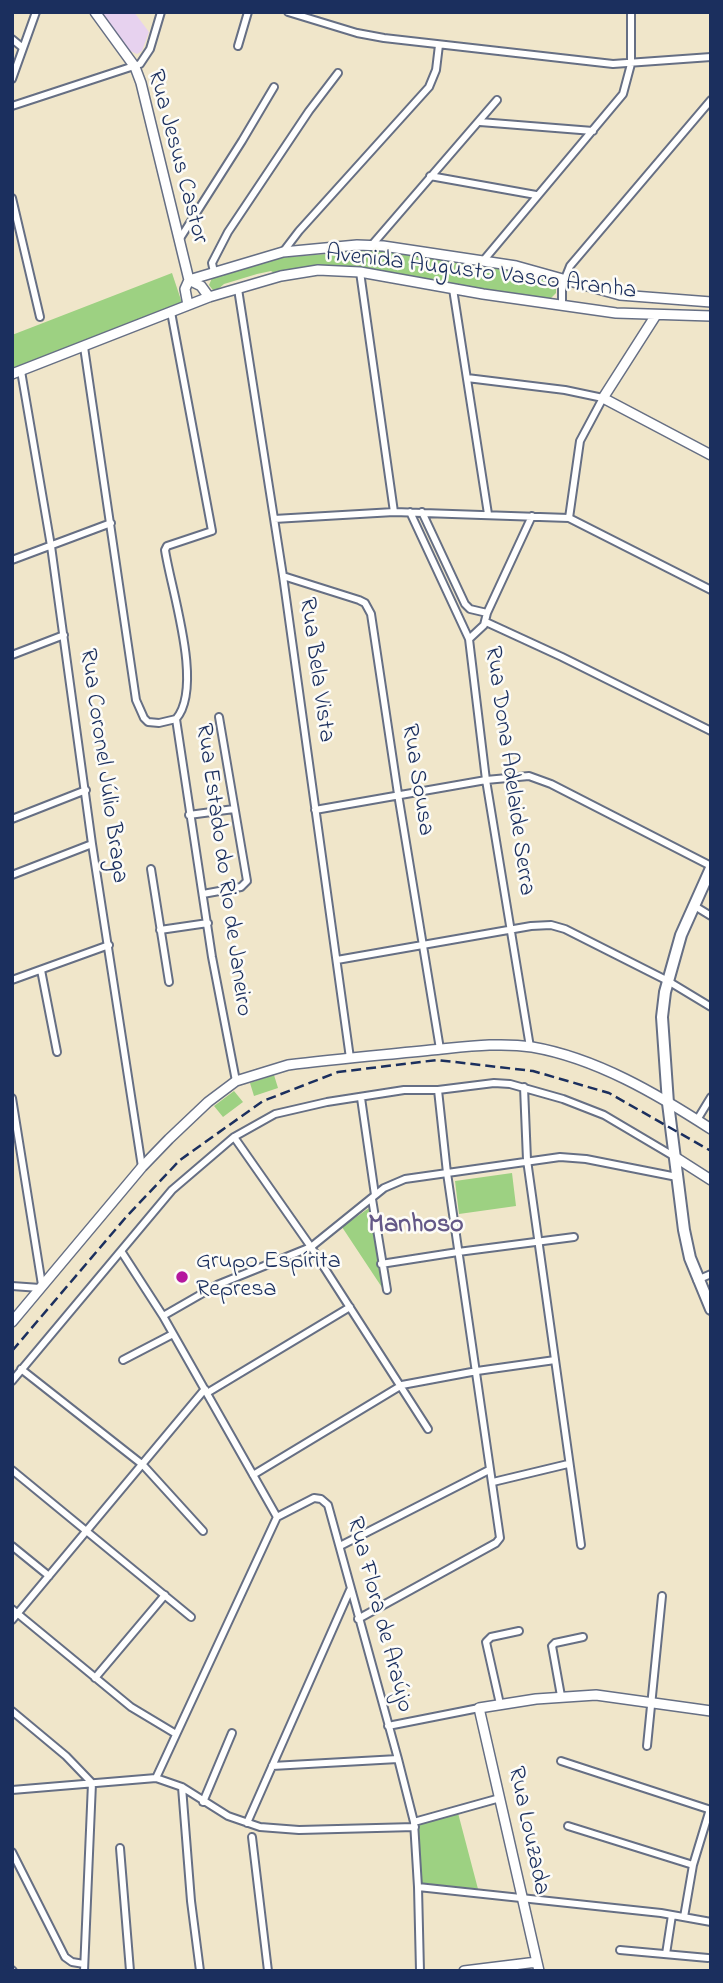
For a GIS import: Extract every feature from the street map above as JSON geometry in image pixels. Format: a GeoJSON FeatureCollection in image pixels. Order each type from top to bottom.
{"type":"FeatureCollection","features":[{"type":"Feature","properties":{"kind":"main road"},"geometry":{"type":"LineString","coordinates":[[711,867],[681,935],[668,981],[662,1028],[668,1103],[687,1244],[697,1280],[711,1309]]}},
{"type":"Feature","properties":{"kind":"street"},"geometry":{"type":"LineString","coordinates":[[12,79],[36,12]]}},
{"type":"Feature","properties":{"kind":"street","name":"Rua Jesus Castor"},"geometry":{"type":"LineString","coordinates":[[95,12],[135,67],[148,106],[189,280],[185,289],[188,305]]}},
{"type":"Feature","properties":{"kind":"street"},"geometry":{"type":"LineString","coordinates":[[12,106],[135,67],[147,56],[161,12]]}},
{"type":"Feature","properties":{"kind":"street"},"geometry":{"type":"LineString","coordinates":[[238,46],[248,12]]}},
{"type":"Feature","properties":{"kind":"street"},"geometry":{"type":"LineString","coordinates":[[288,12],[357,33],[439,45],[632,64],[711,57]]}},
{"type":"Feature","properties":{"kind":"street"},"geometry":{"type":"LineString","coordinates":[[483,261],[623,94],[632,64],[631,12]]}},
{"type":"Feature","properties":{"kind":"street"},"geometry":{"type":"LineString","coordinates":[[12,39],[23,48]]}},
{"type":"Feature","properties":{"kind":"street"},"geometry":{"type":"LineString","coordinates":[[283,252],[429,86],[436,71],[439,45]]}},
{"type":"Feature","properties":{"kind":"street"},"geometry":{"type":"LineString","coordinates":[[214,272],[212,263],[228,232],[309,111],[338,73]]}},
{"type":"Feature","properties":{"kind":"street"},"geometry":{"type":"LineString","coordinates":[[178,241],[274,87]]}},
{"type":"Feature","properties":{"kind":"street"},"geometry":{"type":"LineString","coordinates":[[372,246],[497,100]]}},
{"type":"Feature","properties":{"kind":"street"},"geometry":{"type":"LineString","coordinates":[[562,306],[563,281],[570,266],[710,101]]}},
{"type":"Feature","properties":{"kind":"street"},"geometry":{"type":"LineString","coordinates":[[480,122],[593,131]]}},
{"type":"Feature","properties":{"kind":"street"},"geometry":{"type":"LineString","coordinates":[[430,176],[536,195]]}},
{"type":"Feature","properties":{"kind":"street"},"geometry":{"type":"LineString","coordinates":[[12,198],[40,317]]}},
{"type":"Feature","properties":{"kind":"street"},"geometry":{"type":"LineString","coordinates":[[189,280],[283,252],[372,246],[516,266],[620,295],[711,302]]}},
{"type":"Feature","properties":{"kind":"street","name":"Avenida Augusto Vasco Aranha"},"geometry":{"type":"LineString","coordinates":[[17,373],[209,297],[302,272],[360,272],[562,306],[656,315],[711,316]]}},
{"type":"Feature","properties":{"kind":"street"},"geometry":{"type":"LineString","coordinates":[[360,272],[394,512]]}},
{"type":"Feature","properties":{"kind":"street","name":"Rua Jesus Castor"},"geometry":{"type":"LineString","coordinates":[[189,280],[201,286],[209,297]]}},
{"type":"Feature","properties":{"kind":"street","name":"Rua Bela Vista"},"geometry":{"type":"LineString","coordinates":[[239,289],[283,576],[350,1058]]}},
{"type":"Feature","properties":{"kind":"street"},"geometry":{"type":"LineString","coordinates":[[453,289],[488,514]]}},
{"type":"Feature","properties":{"kind":"street","name":"Rua Estado do Rio de Janeiro"},"geometry":{"type":"LineString","coordinates":[[171,312],[212,531],[167,546],[165,550],[181,625],[187,691],[184,708],[176,719],[189,816],[236,1081]]}},
{"type":"Feature","properties":{"kind":"street"},"geometry":{"type":"LineString","coordinates":[[569,518],[580,441],[603,398],[656,315]]}},
{"type":"Feature","properties":{"kind":"street"},"geometry":{"type":"LineString","coordinates":[[84,347],[136,700],[148,722],[159,723],[176,719]]}},
{"type":"Feature","properties":{"kind":"street","name":"Rua Coronel Júlio Braga"},"geometry":{"type":"LineString","coordinates":[[17,373],[51,546],[92,844],[142,1167]]}},
{"type":"Feature","properties":{"kind":"street"},"geometry":{"type":"LineString","coordinates":[[467,378],[565,390],[603,398],[711,455]]}},
{"type":"Feature","properties":{"kind":"street"},"geometry":{"type":"LineString","coordinates":[[274,519],[394,512],[569,518],[711,590]]}},
{"type":"Feature","properties":{"kind":"street"},"geometry":{"type":"LineString","coordinates":[[410,512],[469,639]]}},
{"type":"Feature","properties":{"kind":"street"},"geometry":{"type":"LineString","coordinates":[[422,512],[465,604],[470,609],[487,613]]}},
{"type":"Feature","properties":{"kind":"street","name":"Rua Dona Adelaide Serra"},"geometry":{"type":"LineString","coordinates":[[530,1047],[485,780],[469,639],[486,622],[487,613],[532,516]]}},
{"type":"Feature","properties":{"kind":"street"},"geometry":{"type":"LineString","coordinates":[[12,561],[111,523]]}},
{"type":"Feature","properties":{"kind":"street","name":"Rua Sousa"},"geometry":{"type":"LineString","coordinates":[[283,576],[359,600],[365,603],[370,611],[440,1049]]}},
{"type":"Feature","properties":{"kind":"street"},"geometry":{"type":"LineString","coordinates":[[486,622],[574,662],[711,731]]}},
{"type":"Feature","properties":{"kind":"street"},"geometry":{"type":"LineString","coordinates":[[12,655],[64,635]]}},
{"type":"Feature","properties":{"kind":"street"},"geometry":{"type":"LineString","coordinates":[[204,894],[241,887],[246,884],[247,877],[219,717]]}},
{"type":"Feature","properties":{"kind":"street"},"geometry":{"type":"LineString","coordinates":[[315,810],[485,780],[518,776],[536,778],[711,867]]}},
{"type":"Feature","properties":{"kind":"street"},"geometry":{"type":"LineString","coordinates":[[12,819],[86,790]]}},
{"type":"Feature","properties":{"kind":"street"},"geometry":{"type":"LineString","coordinates":[[189,816],[234,808]]}},
{"type":"Feature","properties":{"kind":"street"},"geometry":{"type":"LineString","coordinates":[[12,875],[92,844]]}},
{"type":"Feature","properties":{"kind":"street"},"geometry":{"type":"LineString","coordinates":[[151,869],[169,982]]}},
{"type":"Feature","properties":{"kind":"street"},"geometry":{"type":"LineString","coordinates":[[693,905],[711,916]]}},
{"type":"Feature","properties":{"kind":"street"},"geometry":{"type":"LineString","coordinates":[[160,930],[208,923]]}},
{"type":"Feature","properties":{"kind":"street"},"geometry":{"type":"LineString","coordinates":[[337,960],[546,925],[560,927],[668,981],[711,1007]]}},
{"type":"Feature","properties":{"kind":"street"},"geometry":{"type":"LineString","coordinates":[[12,980],[108,945]]}},
{"type":"Feature","properties":{"kind":"street"},"geometry":{"type":"LineString","coordinates":[[41,970],[57,1052]]}},
{"type":"Feature","properties":{"kind":"street"},"geometry":{"type":"LineString","coordinates":[[12,1322],[142,1167],[201,1109],[236,1081],[288,1065],[475,1046],[530,1047],[592,1065],[668,1103],[711,1129]]}},
{"type":"Feature","properties":{"kind":"street"},"geometry":{"type":"LineString","coordinates":[[12,1381],[172,1190],[234,1137],[275,1114],[404,1090],[438,1090],[494,1083],[524,1087],[563,1098],[604,1115],[711,1180]]}},
{"type":"Feature","properties":{"kind":"street"},"geometry":{"type":"LineString","coordinates":[[524,1087],[527,1160],[581,1545]]}},
{"type":"Feature","properties":{"kind":"street"},"geometry":{"type":"LineString","coordinates":[[359,1619],[496,1543],[500,1535],[458,1252],[438,1090]]}},
{"type":"Feature","properties":{"kind":"street"},"geometry":{"type":"LineString","coordinates":[[697,1120],[711,1097]]}},
{"type":"Feature","properties":{"kind":"street"},"geometry":{"type":"LineString","coordinates":[[12,1098],[41,1287]]}},
{"type":"Feature","properties":{"kind":"street"},"geometry":{"type":"LineString","coordinates":[[361,1098],[381,1264],[387,1290]]}},
{"type":"Feature","properties":{"kind":"street"},"geometry":{"type":"LineString","coordinates":[[234,1137],[351,1307],[428,1429]]}},
{"type":"Feature","properties":{"kind":"street"},"geometry":{"type":"LineString","coordinates":[[163,1315],[228,1279],[311,1247],[384,1188],[398,1181],[527,1160],[574,1158],[677,1177]]}},
{"type":"Feature","properties":{"kind":"street"},"geometry":{"type":"LineString","coordinates":[[381,1264],[573,1237]]}},
{"type":"Feature","properties":{"kind":"street"},"geometry":{"type":"LineString","coordinates":[[121,1251],[163,1315],[277,1517],[156,1778]]}},
{"type":"Feature","properties":{"kind":"street"},"geometry":{"type":"LineString","coordinates":[[697,1280],[711,1274]]}},
{"type":"Feature","properties":{"kind":"street"},"geometry":{"type":"LineString","coordinates":[[12,1286],[41,1287]]}},
{"type":"Feature","properties":{"kind":"street"},"geometry":{"type":"LineString","coordinates":[[12,1620],[15,1611],[88,1532],[206,1391],[351,1307]]}},
{"type":"Feature","properties":{"kind":"street"},"geometry":{"type":"LineString","coordinates":[[122,1360],[173,1335]]}},
{"type":"Feature","properties":{"kind":"street"},"geometry":{"type":"LineString","coordinates":[[253,1475],[402,1385],[555,1360]]}},
{"type":"Feature","properties":{"kind":"street"},"geometry":{"type":"LineString","coordinates":[[22,1369],[143,1465],[204,1531]]}},
{"type":"Feature","properties":{"kind":"street"},"geometry":{"type":"LineString","coordinates":[[493,1482],[568,1464]]}},
{"type":"Feature","properties":{"kind":"street"},"geometry":{"type":"LineString","coordinates":[[12,1470],[191,1617]]}},
{"type":"Feature","properties":{"kind":"street"},"geometry":{"type":"LineString","coordinates":[[340,1546],[489,1470]]}},
{"type":"Feature","properties":{"kind":"street","name":"Rua Flora de Araújo"},"geometry":{"type":"LineString","coordinates":[[277,1517],[310,1500],[321,1499],[328,1505],[414,1825],[419,1971]]}},
{"type":"Feature","properties":{"kind":"street"},"geometry":{"type":"LineString","coordinates":[[12,1546],[49,1576]]}},
{"type":"Feature","properties":{"kind":"street"},"geometry":{"type":"LineString","coordinates":[[247,1823],[350,1590]]}},
{"type":"Feature","properties":{"kind":"street"},"geometry":{"type":"LineString","coordinates":[[95,1678],[166,1595]]}},
{"type":"Feature","properties":{"kind":"street"},"geometry":{"type":"LineString","coordinates":[[647,1746],[662,1596]]}},
{"type":"Feature","properties":{"kind":"street"},"geometry":{"type":"LineString","coordinates":[[15,1611],[131,1707],[176,1734]]}},
{"type":"Feature","properties":{"kind":"street"},"geometry":{"type":"LineString","coordinates":[[500,1704],[486,1642],[496,1636],[519,1631]]}},
{"type":"Feature","properties":{"kind":"street"},"geometry":{"type":"LineString","coordinates":[[561,1696],[552,1646],[583,1637]]}},
{"type":"Feature","properties":{"kind":"street"},"geometry":{"type":"LineString","coordinates":[[388,1726],[500,1704],[561,1696],[596,1695],[711,1711]]}},
{"type":"Feature","properties":{"kind":"street","name":"Rua Louzada"},"geometry":{"type":"LineString","coordinates":[[479,1708],[538,1966]]}},
{"type":"Feature","properties":{"kind":"street"},"geometry":{"type":"LineString","coordinates":[[12,1711],[66,1756],[92,1783],[84,1967],[65,1957],[12,1852]]}},
{"type":"Feature","properties":{"kind":"street"},"geometry":{"type":"LineString","coordinates":[[203,1802],[232,1733]]}},
{"type":"Feature","properties":{"kind":"street"},"geometry":{"type":"LineString","coordinates":[[272,1766],[398,1759]]}},
{"type":"Feature","properties":{"kind":"street"},"geometry":{"type":"LineString","coordinates":[[561,1761],[710,1810],[693,1865],[684,1917]]}},
{"type":"Feature","properties":{"kind":"street"},"geometry":{"type":"LineString","coordinates":[[12,1790],[156,1778],[182,1787],[216,1810],[247,1823],[273,1829],[299,1830],[414,1825],[500,1798]]}},
{"type":"Feature","properties":{"kind":"street"},"geometry":{"type":"LineString","coordinates":[[182,1787],[191,1901],[200,1971]]}},
{"type":"Feature","properties":{"kind":"street"},"geometry":{"type":"LineString","coordinates":[[568,1826],[693,1865]]}},
{"type":"Feature","properties":{"kind":"street"},"geometry":{"type":"LineString","coordinates":[[252,1837],[268,1971]]}},
{"type":"Feature","properties":{"kind":"street"},"geometry":{"type":"LineString","coordinates":[[120,1847],[130,1971]]}},
{"type":"Feature","properties":{"kind":"street"},"geometry":{"type":"LineString","coordinates":[[418,1887],[672,1915],[711,1922]]}},
{"type":"Feature","properties":{"kind":"street"},"geometry":{"type":"LineString","coordinates":[[666,1954],[672,1915]]}},
{"type":"Feature","properties":{"kind":"street"},"geometry":{"type":"LineString","coordinates":[[620,1950],[708,1958]]}},
{"type":"Feature","properties":{"kind":"street"},"geometry":{"type":"LineString","coordinates":[[464,1971],[538,1966]]}},
{"type":"Feature","properties":{"kind":"shaded area"},"geometry":{"type":"Polygon","coordinates":[[[101,12],[134,12],[149,32],[142,51],[137,54],[130,51],[101,12]]]}},
{"type":"Feature","properties":{"kind":"green space"},"geometry":{"type":"Polygon","coordinates":[[[374,250],[521,272],[551,280],[556,287],[556,293],[549,300],[322,266],[301,267],[276,274],[271,271],[257,274],[224,284],[216,291],[209,285],[212,278],[278,258],[374,250]]]}},
{"type":"Feature","properties":{"kind":"green space"},"geometry":{"type":"Polygon","coordinates":[[[172,273],[182,303],[12,370],[12,335],[172,273]]]}},
{"type":"Feature","properties":{"kind":"green space"},"geometry":{"type":"Polygon","coordinates":[[[274,1075],[278,1088],[254,1096],[250,1083],[274,1075]]]}},
{"type":"Feature","properties":{"kind":"green space"},"geometry":{"type":"Polygon","coordinates":[[[234,1091],[243,1102],[223,1117],[214,1106],[234,1091]]]}},
{"type":"Feature","properties":{"kind":"green space"},"geometry":{"type":"Polygon","coordinates":[[[512,1173],[516,1206],[459,1214],[455,1181],[512,1173]]]}},
{"type":"Feature","properties":{"kind":"green space"},"geometry":{"type":"Polygon","coordinates":[[[369,1208],[385,1292],[342,1227],[369,1208]]]}},
{"type":"Feature","properties":{"kind":"green space"},"geometry":{"type":"Polygon","coordinates":[[[458,1813],[478,1889],[422,1883],[418,1825],[458,1813]]]}},
{"type":"Feature","properties":{"kind":"railway"},"geometry":{"type":"LineString","coordinates":[[12,1351],[127,1216],[180,1160],[263,1101],[338,1072],[437,1060],[533,1071],[609,1093],[711,1151]]}},
{"type":"Feature","properties":{"kind":"place","name":"Grupo Espírita Represa"},"geometry":{"type":"Point","coordinates":[182,1277]}},
{"type":"Feature","properties":{"kind":"district","name":"Manhoso"},"geometry":{"type":"Point","coordinates":[416,1227]}}]}
